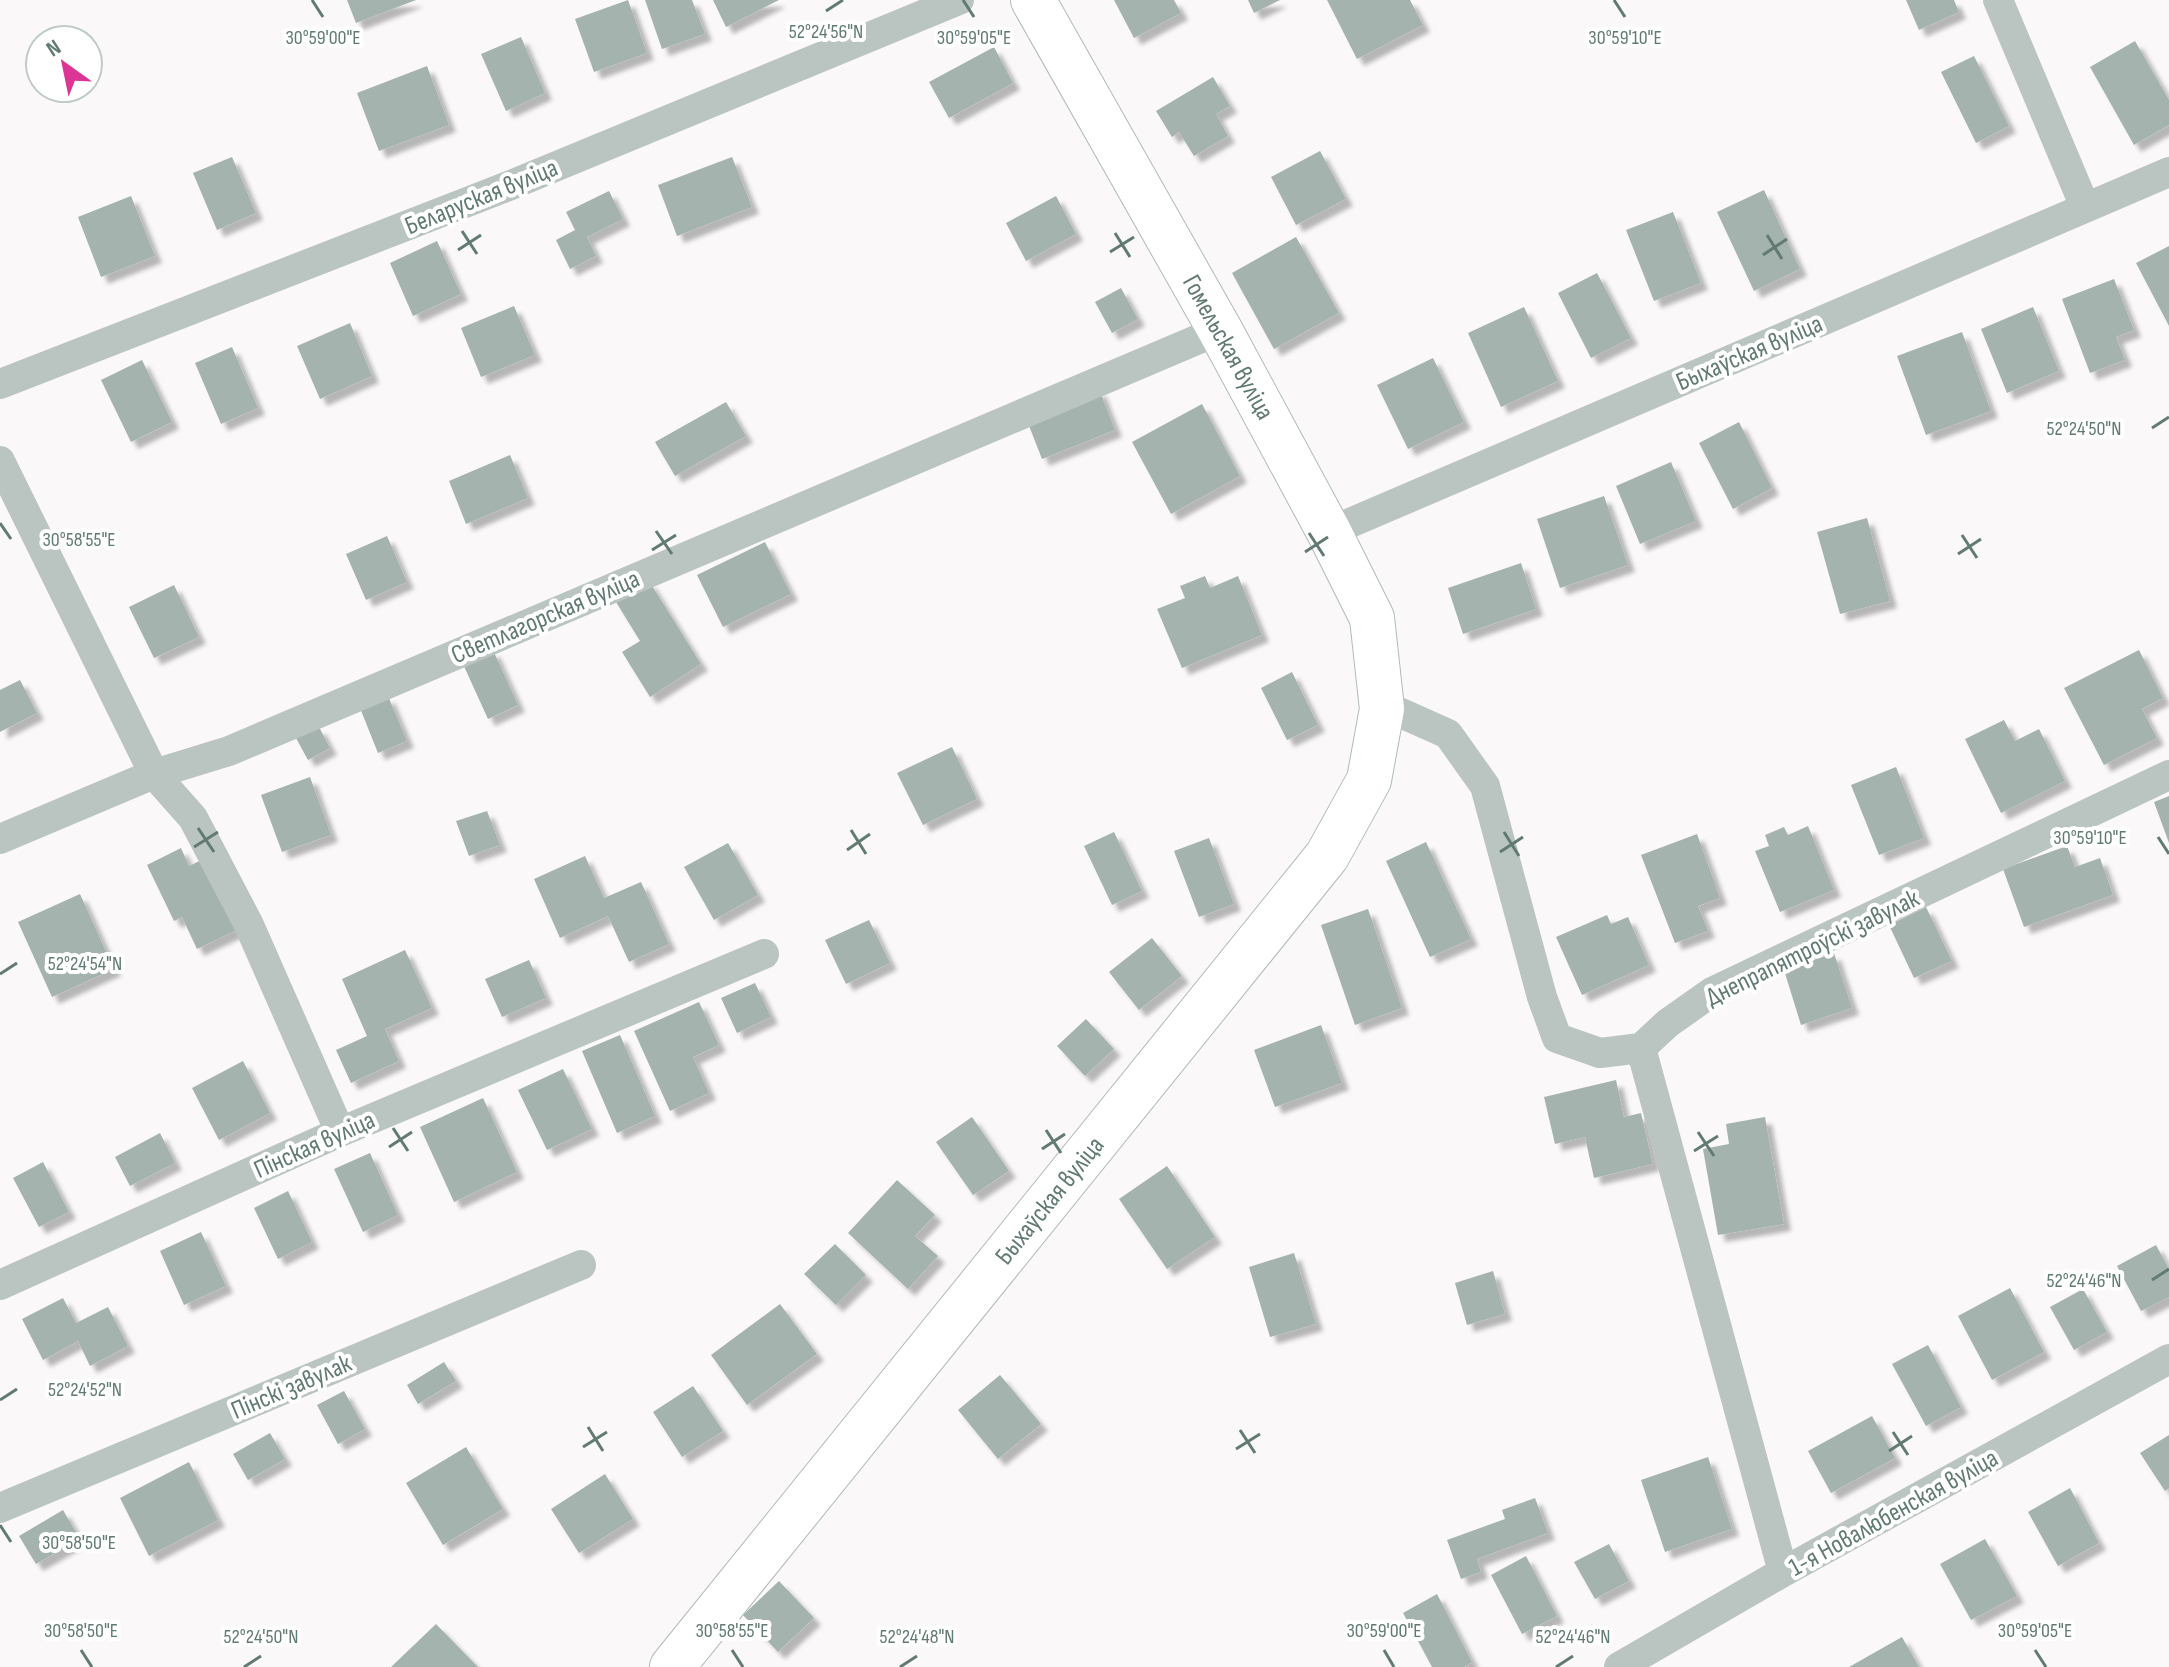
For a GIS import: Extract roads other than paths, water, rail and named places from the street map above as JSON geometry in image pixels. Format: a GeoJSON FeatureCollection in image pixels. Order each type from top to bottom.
{"type":"FeatureCollection","features":[{"type":"Feature","properties":{"kind":"main road","name":"Гомельская вуліца"},"geometry":{"type":"LineString","coordinates":[[1033,0],[1220,330],[1372,618],[1383,707]]}},
{"type":"Feature","properties":{"kind":"main road","name":"Быхаўская вуліца"},"geometry":{"type":"LineString","coordinates":[[672,1667],[1327,856],[1369,780],[1383,707]]}},
{"type":"Feature","properties":{"kind":"street","name":"Беларуская вуліца"},"geometry":{"type":"LineString","coordinates":[[0,384],[511,185],[959,0]]}},
{"type":"Feature","properties":{"kind":"street"},"geometry":{"type":"LineString","coordinates":[[1998,0],[2085,207]]}},
{"type":"Feature","properties":{"kind":"street","name":"Быхаўская вуліца"},"geometry":{"type":"LineString","coordinates":[[1329,532],[2169,172]]}},
{"type":"Feature","properties":{"kind":"street","name":"Светлагорская вуліца"},"geometry":{"type":"LineString","coordinates":[[0,839],[154,774],[229,751],[1220,330]]}},
{"type":"Feature","properties":{"kind":"street"},"geometry":{"type":"LineString","coordinates":[[0,461],[154,774],[193,818],[249,925],[340,1132]]}},
{"type":"Feature","properties":{"kind":"street"},"geometry":{"type":"LineString","coordinates":[[1383,707],[1448,734],[1485,786],[1542,997],[1557,1038],[1600,1053],[1641,1048],[1783,1572]]}},
{"type":"Feature","properties":{"kind":"street","name":"Днепрапятроўскі завулак"},"geometry":{"type":"LineString","coordinates":[[1641,1048],[1668,1023],[1712,992],[2169,775]]}},
{"type":"Feature","properties":{"kind":"street","name":"Пінская вуліца"},"geometry":{"type":"LineString","coordinates":[[0,1285],[340,1132],[764,954]]}},
{"type":"Feature","properties":{"kind":"street","name":"Пінскі завулак"},"geometry":{"type":"LineString","coordinates":[[0,1508],[581,1265]]}},
{"type":"Feature","properties":{"kind":"street","name":"1-я Новалюбенская вуліца"},"geometry":{"type":"LineString","coordinates":[[1619,1667],[1783,1572],[2169,1359]]}}]}
